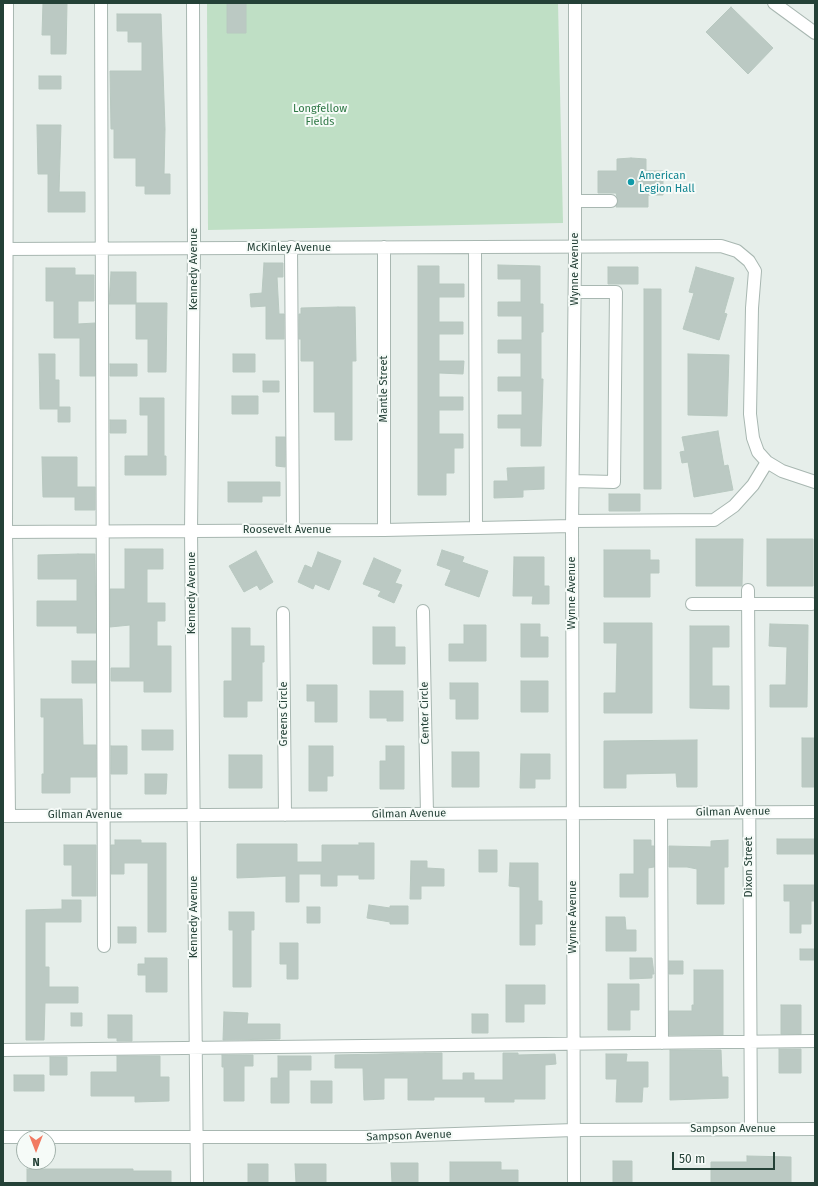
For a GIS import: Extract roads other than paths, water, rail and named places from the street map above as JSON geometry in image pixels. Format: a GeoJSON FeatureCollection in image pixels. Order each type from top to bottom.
{"type":"FeatureCollection","features":[{"type":"Feature","properties":{"kind":"street"},"geometry":{"type":"LineString","coordinates":[[6,816],[5,249],[7,3]]}},
{"type":"Feature","properties":{"kind":"street"},"geometry":{"type":"LineString","coordinates":[[101,3],[102,531],[105,815],[104,946]]}},
{"type":"Feature","properties":{"kind":"street","name":"Kennedy Avenue"},"geometry":{"type":"LineString","coordinates":[[193,3],[194,248],[191,530],[196,1183]]}},
{"type":"Feature","properties":{"kind":"street","name":"Wynne Avenue"},"geometry":{"type":"LineString","coordinates":[[574,1183],[572,481],[575,292],[575,3]]}},
{"type":"Feature","properties":{"kind":"street"},"geometry":{"type":"LineString","coordinates":[[774,3],[815,33]]}},
{"type":"Feature","properties":{"kind":"street"},"geometry":{"type":"LineString","coordinates":[[575,201],[611,201]]}},
{"type":"Feature","properties":{"kind":"street","name":"McKinley Avenue"},"geometry":{"type":"LineString","coordinates":[[5,249],[721,246],[737,251],[749,261],[755,271],[752,308],[750,414],[753,438],[758,452],[767,462]]}},
{"type":"Feature","properties":{"kind":"street","name":"Mantle Street"},"geometry":{"type":"LineString","coordinates":[[384,247],[384,530]]}},
{"type":"Feature","properties":{"kind":"street"},"geometry":{"type":"LineString","coordinates":[[475,247],[476,528]]}},
{"type":"Feature","properties":{"kind":"street"},"geometry":{"type":"LineString","coordinates":[[291,248],[293,530]]}},
{"type":"Feature","properties":{"kind":"street"},"geometry":{"type":"LineString","coordinates":[[572,481],[614,482],[616,292],[575,292]]}},
{"type":"Feature","properties":{"kind":"street"},"geometry":{"type":"LineString","coordinates":[[767,462],[782,471],[815,482]]}},
{"type":"Feature","properties":{"kind":"street","name":"Roosevelt Avenue"},"geometry":{"type":"LineString","coordinates":[[5,532],[384,530],[714,520],[734,506],[753,485],[767,462]]}},
{"type":"Feature","properties":{"kind":"street","name":"Dixon Street"},"geometry":{"type":"LineString","coordinates":[[748,590],[748,812],[751,1129]]}},
{"type":"Feature","properties":{"kind":"street"},"geometry":{"type":"LineString","coordinates":[[692,604],[812,604]]}},
{"type":"Feature","properties":{"kind":"street","name":"Center Circle"},"geometry":{"type":"LineString","coordinates":[[423,611],[427,814]]}},
{"type":"Feature","properties":{"kind":"street","name":"Greens Circle"},"geometry":{"type":"LineString","coordinates":[[283,613],[284,815]]}},
{"type":"Feature","properties":{"kind":"street","name":"Gilman Avenue"},"geometry":{"type":"LineString","coordinates":[[6,816],[815,812]]}},
{"type":"Feature","properties":{"kind":"street"},"geometry":{"type":"LineString","coordinates":[[661,813],[662,1043]]}},
{"type":"Feature","properties":{"kind":"street"},"geometry":{"type":"LineString","coordinates":[[3,1050],[815,1041]]}},
{"type":"Feature","properties":{"kind":"street","name":"Sampson Avenue"},"geometry":{"type":"LineString","coordinates":[[3,1137],[366,1137],[574,1130],[815,1129]]}},
{"type":"Feature","properties":{"kind":"place","name":"American Legion Hall"},"geometry":{"type":"Point","coordinates":[631,182]}},
{"type":"Feature","properties":{"kind":"park label","name":"Longfellow Fields"},"geometry":{"type":"Point","coordinates":[320,115]}}]}
